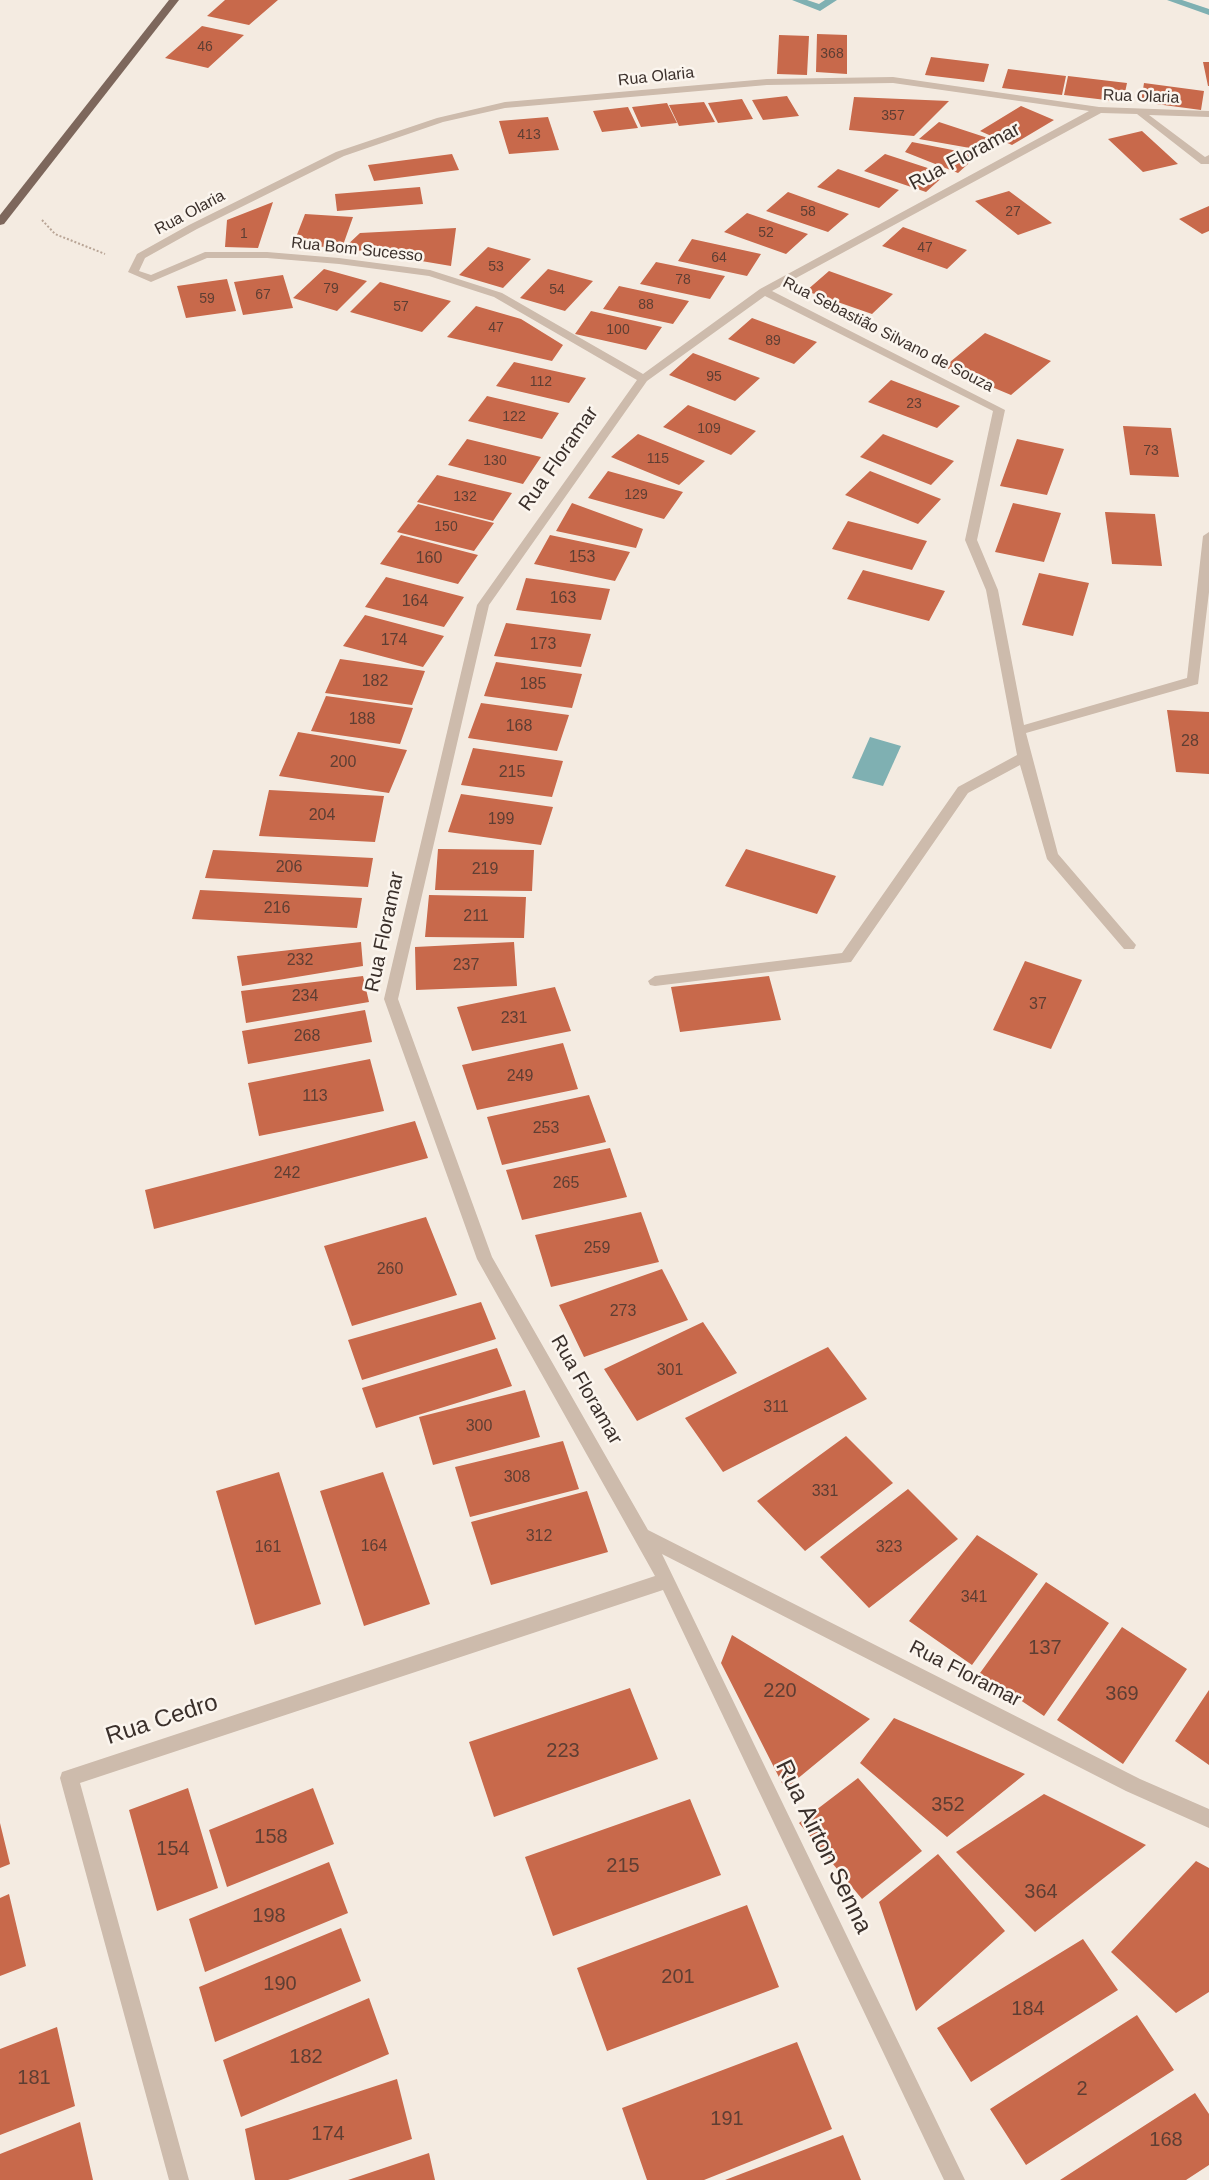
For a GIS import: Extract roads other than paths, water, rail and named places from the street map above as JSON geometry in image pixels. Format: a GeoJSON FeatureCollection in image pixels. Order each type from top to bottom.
{"type":"FeatureCollection","features":[{"type":"Feature","properties":{"kind":"main road"},"geometry":{"type":"LineString","coordinates":[[0,222],[174,0]]}},
{"type":"Feature","properties":{"kind":"street","name":"Rua Olaria"},"geometry":{"type":"LineString","coordinates":[[138,261],[141,256],[193,227],[340,154],[441,120],[505,105],[767,82],[893,80],[1099,110],[1141,114],[1209,114]]}},
{"type":"Feature","properties":{"kind":"street","name":"Rua Floramar"},"geometry":{"type":"LineString","coordinates":[[1099,110],[764,291],[643,379],[483,605],[391,999],[485,1259],[643,1536],[1133,1785],[1209,1819]]}},
{"type":"Feature","properties":{"kind":"street"},"geometry":{"type":"LineString","coordinates":[[1141,114],[1208,161]]}},
{"type":"Feature","properties":{"kind":"street","name":"Rua Bom Sucesso"},"geometry":{"type":"LineString","coordinates":[[138,261],[133,272],[151,279],[206,255],[267,255],[339,261],[430,273],[498,295],[643,379]]}},
{"type":"Feature","properties":{"kind":"street","name":"Rua Sebastião Silvano de Souza"},"geometry":{"type":"LineString","coordinates":[[764,291],[999,410],[971,540],[992,590],[1024,757],[1052,856],[1129,945]]}},
{"type":"Feature","properties":{"kind":"street"},"geometry":{"type":"LineString","coordinates":[[1019,731],[1193,681],[1209,536]]}},
{"type":"Feature","properties":{"kind":"street"},"geometry":{"type":"LineString","coordinates":[[655,981],[846,958],[963,790],[1024,757]]}},
{"type":"Feature","properties":{"kind":"street","name":"Rua Airton Senna"},"geometry":{"type":"LineString","coordinates":[[643,1536],[667,1580],[955,2180]]}},
{"type":"Feature","properties":{"kind":"street","name":"Rua Cedro"},"geometry":{"type":"LineString","coordinates":[[179,2180],[69,1778],[667,1580]]}},
{"type":"Feature","properties":{"kind":"water"},"geometry":{"type":"Polygon","coordinates":[[[870,737],[901,746],[883,786],[852,778],[870,737]]]}},
{"type":"Feature","properties":{"kind":"waterway"},"geometry":{"type":"LineString","coordinates":[[797,0],[820,8],[832,0]]}},
{"type":"Feature","properties":{"kind":"waterway"},"geometry":{"type":"LineString","coordinates":[[1172,0],[1209,12]]}}]}
